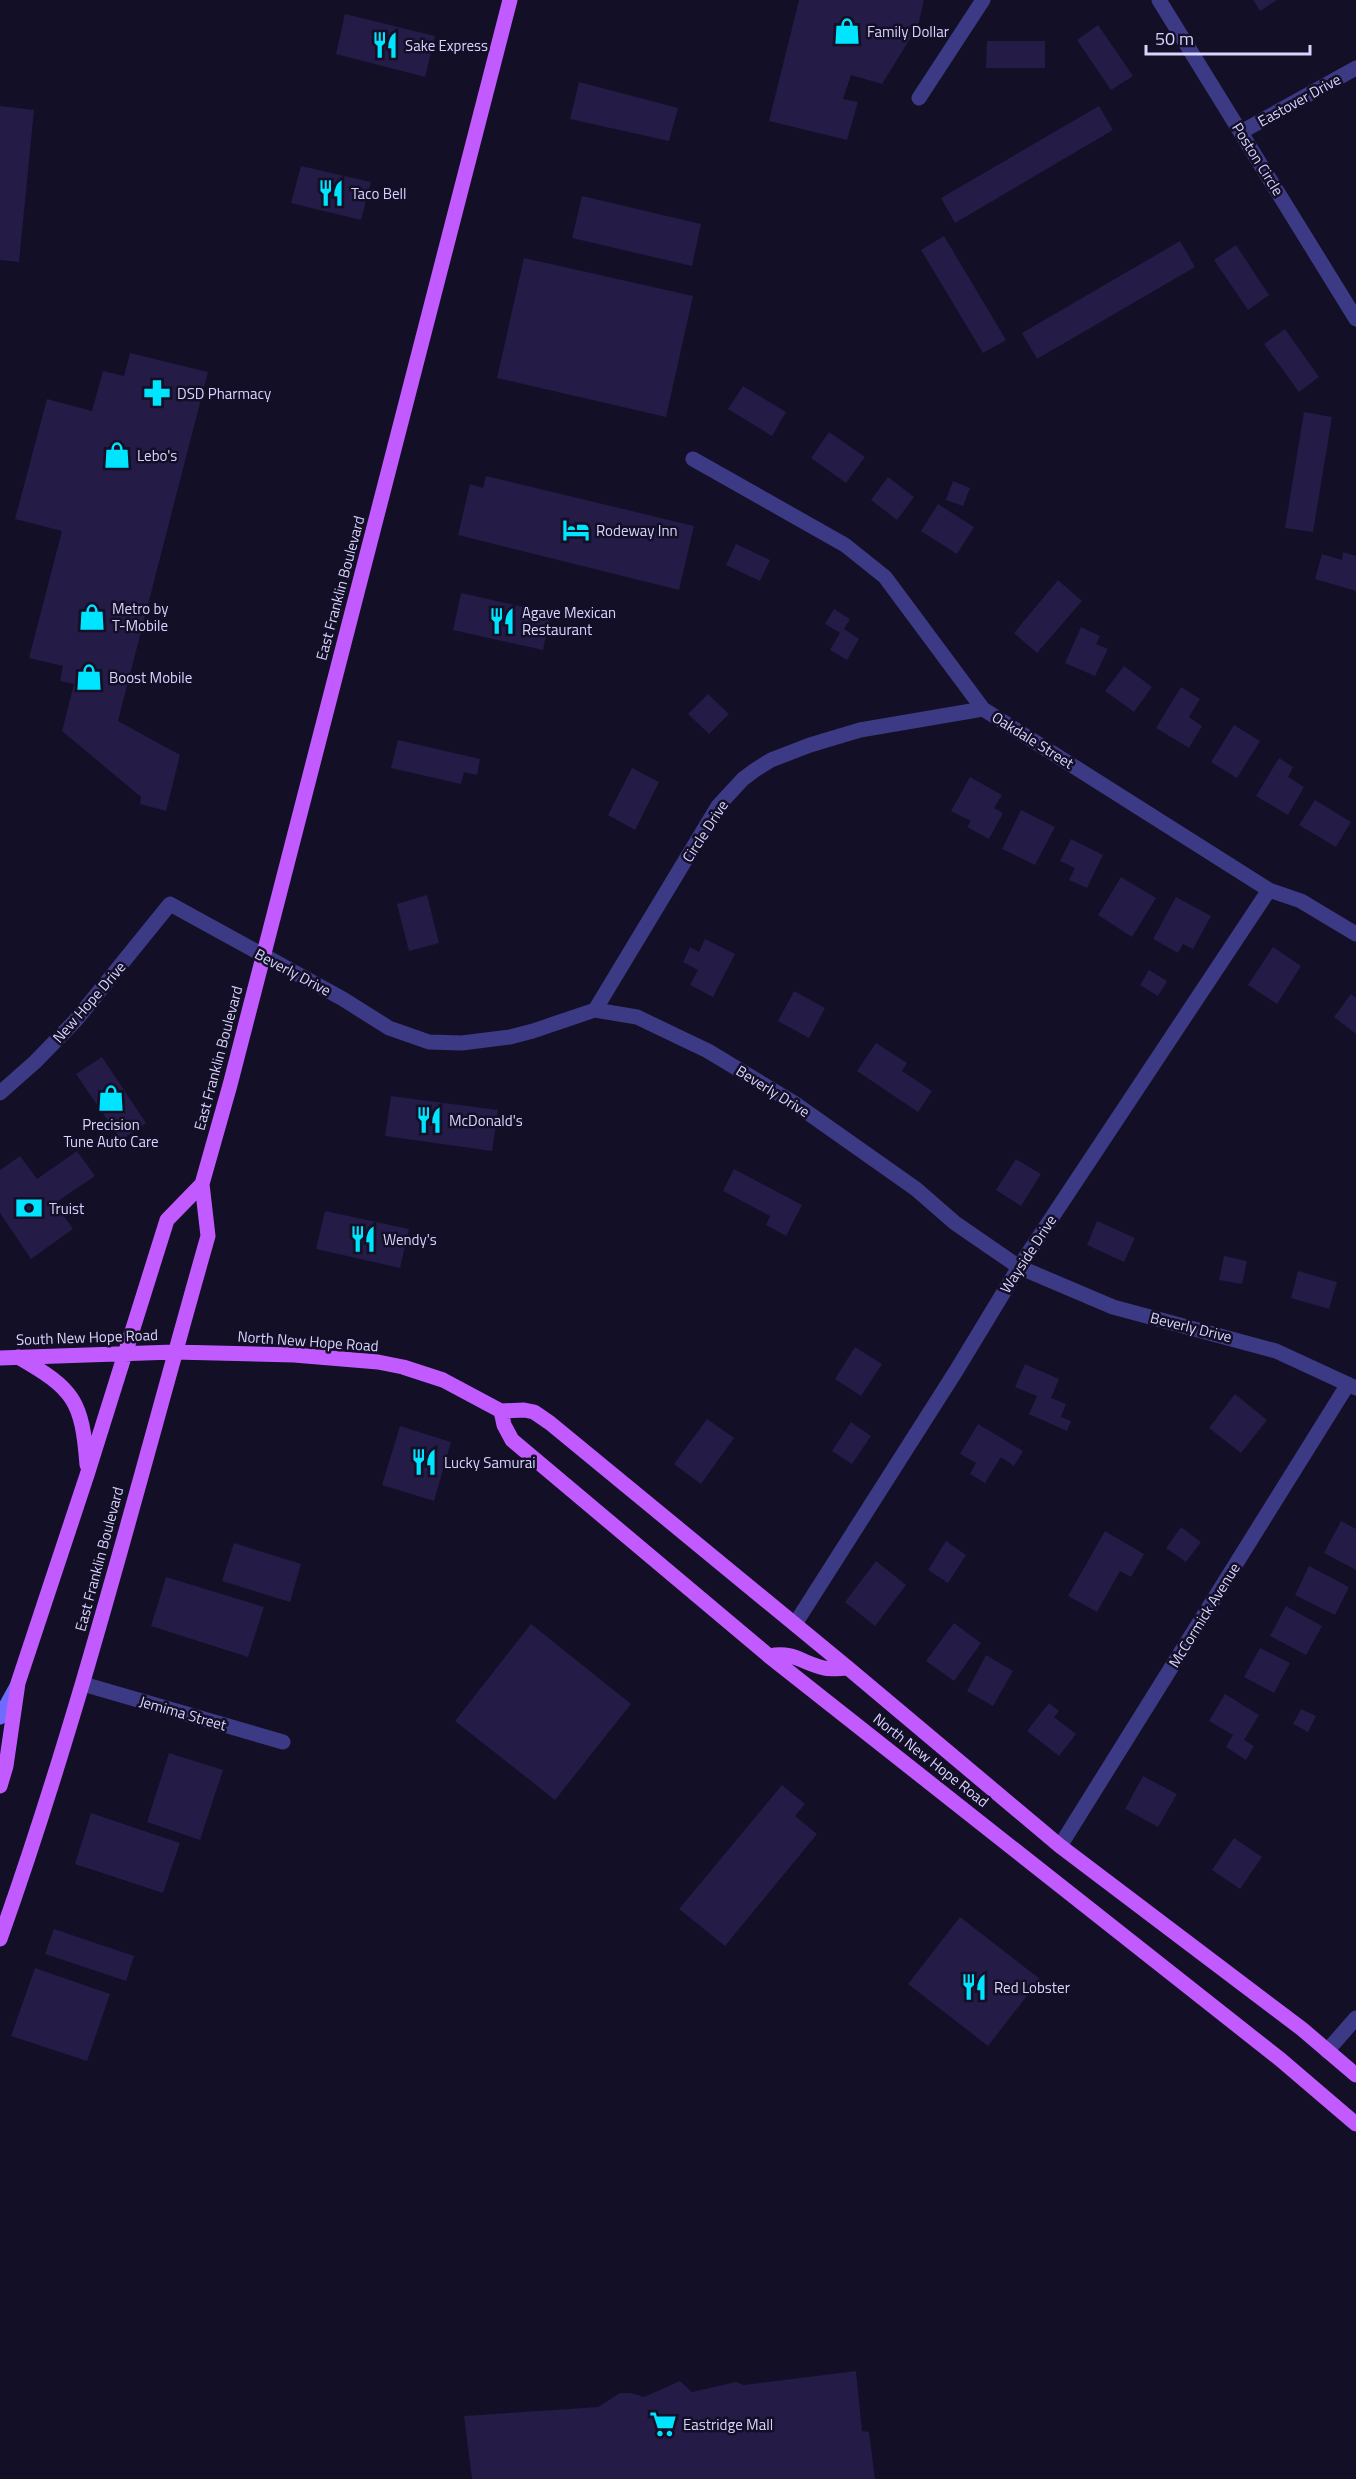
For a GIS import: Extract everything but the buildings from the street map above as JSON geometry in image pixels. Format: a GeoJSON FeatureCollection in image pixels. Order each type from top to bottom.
{"type":"FeatureCollection","features":[{"type":"Feature","properties":{"kind":"main road","name":"East Franklin Boulevard"},"geometry":{"type":"LineString","coordinates":[[0,1939],[23,1877],[83,1684],[208,1236],[202,1184],[230,1085],[510,0]]}},
{"type":"Feature","properties":{"kind":"main road","name":"East Franklin Boulevard"},"geometry":{"type":"LineString","coordinates":[[0,1786],[6,1766],[18,1683],[167,1220],[202,1184]]}},
{"type":"Feature","properties":{"kind":"main road","name":"South New Hope Road"},"geometry":{"type":"LineString","coordinates":[[0,1358],[174,1352]]}},
{"type":"Feature","properties":{"kind":"main road","name":"North New Hope Road"},"geometry":{"type":"LineString","coordinates":[[174,1352],[294,1355],[378,1362],[403,1367],[443,1380],[501,1411],[534,1412],[795,1624],[1060,1846],[1302,2029],[1356,2075]]}},
{"type":"Feature","properties":{"kind":"main road"},"geometry":{"type":"LineString","coordinates":[[18,1357],[54,1378],[80,1412],[85,1437],[87,1474]]}},
{"type":"Feature","properties":{"kind":"main road","name":"North New Hope Road"},"geometry":{"type":"LineString","coordinates":[[501,1411],[504,1425],[512,1440],[769,1656],[1272,2053],[1356,2124]]}},
{"type":"Feature","properties":{"kind":"main road"},"geometry":{"type":"LineString","coordinates":[[769,1656],[780,1653],[793,1654],[825,1669],[848,1668]]}},
{"type":"Feature","properties":{"kind":"main road"},"geometry":{"type":"LineString","coordinates":[[0,1717],[18,1683]]}},
{"type":"Feature","properties":{"kind":"street"},"geometry":{"type":"LineString","coordinates":[[919,98],[983,0]]}},
{"type":"Feature","properties":{"kind":"street","name":"Poston Circle"},"geometry":{"type":"LineString","coordinates":[[1160,0],[1356,319]]}},
{"type":"Feature","properties":{"kind":"street","name":"Eastover Drive"},"geometry":{"type":"LineString","coordinates":[[1241,132],[1356,68]]}},
{"type":"Feature","properties":{"kind":"street","name":"Oakdale Street"},"geometry":{"type":"LineString","coordinates":[[693,459],[845,545],[885,577],[983,709],[1269,890],[1301,901],[1356,934]]}},
{"type":"Feature","properties":{"kind":"street","name":"Circle Drive"},"geometry":{"type":"LineString","coordinates":[[595,1010],[718,806],[743,779],[771,760],[860,730],[983,709]]}},
{"type":"Feature","properties":{"kind":"street","name":"Wayside Drive"},"geometry":{"type":"LineString","coordinates":[[795,1624],[956,1371],[1019,1267],[1269,890]]}},
{"type":"Feature","properties":{"kind":"street","name":"Beverly Drive"},"geometry":{"type":"LineString","coordinates":[[170,904],[343,999],[389,1028],[429,1042],[462,1042],[510,1037],[595,1010],[636,1017],[670,1031],[708,1051],[776,1091],[838,1132],[916,1189],[955,1223],[1019,1267],[1113,1307],[1276,1351],[1352,1386]]}},
{"type":"Feature","properties":{"kind":"street","name":"New Hope Drive"},"geometry":{"type":"LineString","coordinates":[[0,1093],[35,1062],[76,1020],[170,904]]}},
{"type":"Feature","properties":{"kind":"street","name":"McCormick Avenue"},"geometry":{"type":"LineString","coordinates":[[1060,1846],[1352,1386]]}},
{"type":"Feature","properties":{"kind":"street","name":"Jemima Street"},"geometry":{"type":"LineString","coordinates":[[83,1684],[282,1743]]}},
{"type":"Feature","properties":{"kind":"street"},"geometry":{"type":"LineString","coordinates":[[1327,2051],[1356,2018]]}},
{"type":"Feature","properties":{"kind":"place","name":"Family Dollar"},"geometry":{"type":"Point","coordinates":[847,31]}},
{"type":"Feature","properties":{"kind":"place","name":"Sake Express"},"geometry":{"type":"Point","coordinates":[385,45]}},
{"type":"Feature","properties":{"kind":"place","name":"Taco Bell"},"geometry":{"type":"Point","coordinates":[331,193]}},
{"type":"Feature","properties":{"kind":"place","name":"DSD Pharmacy"},"geometry":{"type":"Point","coordinates":[157,393]}},
{"type":"Feature","properties":{"kind":"place","name":"Lebo's"},"geometry":{"type":"Point","coordinates":[117,455]}},
{"type":"Feature","properties":{"kind":"place","name":"Rodeway Inn"},"geometry":{"type":"Point","coordinates":[576,530]}},
{"type":"Feature","properties":{"kind":"place","name":"Metro by T-Mobile"},"geometry":{"type":"Point","coordinates":[92,617]}},
{"type":"Feature","properties":{"kind":"place","name":"Agave Mexican Restaurant"},"geometry":{"type":"Point","coordinates":[502,621]}},
{"type":"Feature","properties":{"kind":"place","name":"Boost Mobile"},"geometry":{"type":"Point","coordinates":[89,677]}},
{"type":"Feature","properties":{"kind":"place","name":"Precision Tune Auto Care"},"geometry":{"type":"Point","coordinates":[111,1098]}},
{"type":"Feature","properties":{"kind":"place","name":"McDonald's"},"geometry":{"type":"Point","coordinates":[429,1120]}},
{"type":"Feature","properties":{"kind":"place","name":"Truist"},"geometry":{"type":"Point","coordinates":[29,1208]}},
{"type":"Feature","properties":{"kind":"place","name":"Wendy's"},"geometry":{"type":"Point","coordinates":[363,1239]}},
{"type":"Feature","properties":{"kind":"place","name":"Lucky Samurai"},"geometry":{"type":"Point","coordinates":[424,1462]}},
{"type":"Feature","properties":{"kind":"place","name":"Red Lobster"},"geometry":{"type":"Point","coordinates":[974,1987]}},
{"type":"Feature","properties":{"kind":"place","name":"Eastridge Mall"},"geometry":{"type":"Point","coordinates":[663,2424]}}]}
